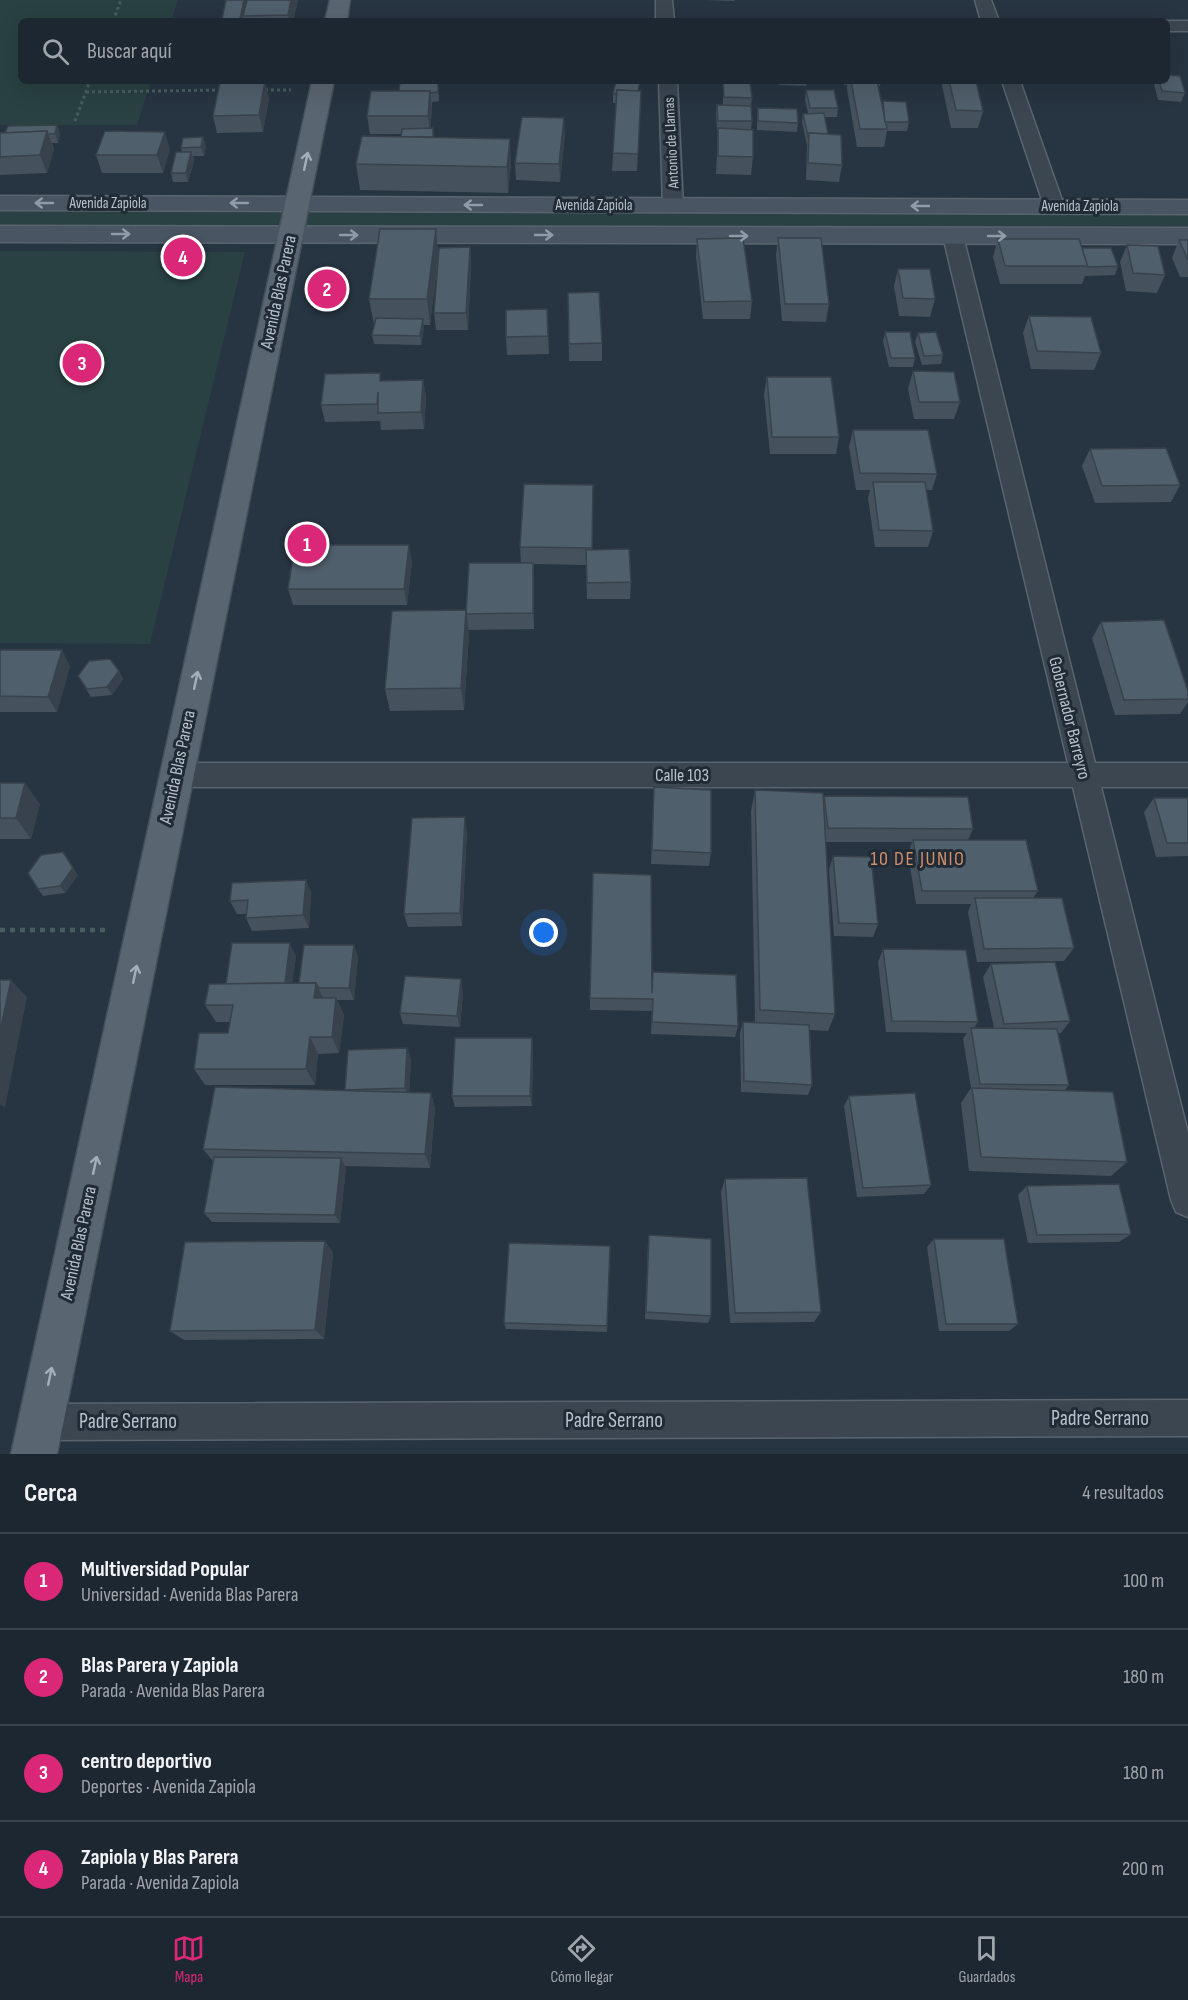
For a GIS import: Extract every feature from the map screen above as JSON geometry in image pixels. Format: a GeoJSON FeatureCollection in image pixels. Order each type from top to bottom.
{"type":"FeatureCollection","features":[{"type":"Feature","properties":{"kind":"main road"},"geometry":{"type":"LineString","coordinates":[[337,18],[340,0]]}},
{"type":"Feature","properties":{"kind":"main road","name":"Avenida Blas Parera"},"geometry":{"type":"LineString","coordinates":[[37,1438],[322,85]]}},
{"type":"Feature","properties":{"kind":"main road","name":"Avenida Zapiola"},"geometry":{"type":"LineString","coordinates":[[0,203],[294,219],[953,236],[1188,236]]}},
{"type":"Feature","properties":{"kind":"main road","name":"Avenida Zapiola"},"geometry":{"type":"LineString","coordinates":[[0,234],[294,219],[674,206],[1188,207]]}},
{"type":"Feature","properties":{"kind":"street"},"geometry":{"type":"LineString","coordinates":[[664,0],[665,18]]}},
{"type":"Feature","properties":{"kind":"street"},"geometry":{"type":"LineString","coordinates":[[983,0],[989,18]]}},
{"type":"Feature","properties":{"kind":"street"},"geometry":{"type":"LineString","coordinates":[[1170,26],[1188,26]]}},
{"type":"Feature","properties":{"kind":"street","name":"Antonio de Llamas"},"geometry":{"type":"LineString","coordinates":[[668,84],[674,206]]}},
{"type":"Feature","properties":{"kind":"street"},"geometry":{"type":"LineString","coordinates":[[1012,84],[1054,206]]}},
{"type":"Feature","properties":{"kind":"street","name":"Gobernador Barreyro"},"geometry":{"type":"LineString","coordinates":[[953,236],[1188,1200]]}},
{"type":"Feature","properties":{"kind":"street","name":"Calle 103"},"geometry":{"type":"LineString","coordinates":[[176,775],[1188,775]]}},
{"type":"Feature","properties":{"kind":"street","name":"Padre Serrano"},"geometry":{"type":"LineString","coordinates":[[37,1438],[1188,1418]]}},
{"type":"Feature","properties":{"kind":"path"},"geometry":{"type":"LineString","coordinates":[[114,18],[121,0]]}},
{"type":"Feature","properties":{"kind":"path"},"geometry":{"type":"LineString","coordinates":[[75,121],[89,84]]}},
{"type":"Feature","properties":{"kind":"path"},"geometry":{"type":"LineString","coordinates":[[263,90],[322,85]]}},
{"type":"Feature","properties":{"kind":"path"},"geometry":{"type":"LineString","coordinates":[[86,92],[227,90]]}},
{"type":"Feature","properties":{"kind":"path"},"geometry":{"type":"LineString","coordinates":[[0,930],[144,930]]}},
{"type":"Feature","properties":{"kind":"green space"},"geometry":{"type":"Polygon","coordinates":[[[0,0],[178,0],[172,18],[18,18],[18,84],[150,84],[137,125],[0,125],[0,0]]]}},
{"type":"Feature","properties":{"kind":"green space"},"geometry":{"type":"Polygon","coordinates":[[[0,211],[1188,214],[1188,227],[0,225],[0,211]]]}},
{"type":"Feature","properties":{"kind":"green space"},"geometry":{"type":"Polygon","coordinates":[[[0,251],[245,252],[150,644],[0,643],[0,251]]]}},
{"type":"Feature","properties":{"kind":"building"},"geometry":{"type":"Polygon","coordinates":[[[226,0],[244,0],[240,18],[222,18],[226,0]]]}},
{"type":"Feature","properties":{"kind":"building"},"geometry":{"type":"Polygon","coordinates":[[[247,0],[291,0],[288,15],[243,16],[247,0]]]}},
{"type":"Feature","properties":{"kind":"building"},"geometry":{"type":"Polygon","coordinates":[[[1170,75],[1180,76],[1185,93],[1162,91],[1160,84],[1170,84],[1170,75]]]}},
{"type":"Feature","properties":{"kind":"building"},"geometry":{"type":"Polygon","coordinates":[[[220,84],[264,84],[259,115],[213,116],[220,84]]]}},
{"type":"Feature","properties":{"kind":"building"},"geometry":{"type":"Polygon","coordinates":[[[400,84],[438,84],[438,92],[399,91],[400,84]]]}},
{"type":"Feature","properties":{"kind":"building"},"geometry":{"type":"Polygon","coordinates":[[[615,84],[639,84],[638,91],[617,90],[616,94],[613,94],[615,84]]]}},
{"type":"Feature","properties":{"kind":"building"},"geometry":{"type":"Polygon","coordinates":[[[723,84],[750,84],[752,98],[724,97],[723,84]]]}},
{"type":"Feature","properties":{"kind":"building"},"geometry":{"type":"Polygon","coordinates":[[[852,84],[878,84],[887,129],[860,129],[852,84]]]}},
{"type":"Feature","properties":{"kind":"building"},"geometry":{"type":"Polygon","coordinates":[[[950,84],[977,84],[983,111],[956,110],[950,84]]]}},
{"type":"Feature","properties":{"kind":"building"},"geometry":{"type":"Polygon","coordinates":[[[617,90],[641,91],[638,154],[613,153],[617,90]]]}},
{"type":"Feature","properties":{"kind":"building"},"geometry":{"type":"Polygon","coordinates":[[[806,90],[834,90],[838,108],[810,108],[806,90]]]}},
{"type":"Feature","properties":{"kind":"building"},"geometry":{"type":"Polygon","coordinates":[[[371,91],[430,91],[428,116],[367,116],[371,91]]]}},
{"type":"Feature","properties":{"kind":"building"},"geometry":{"type":"Polygon","coordinates":[[[883,101],[906,102],[909,122],[885,122],[883,101]]]}},
{"type":"Feature","properties":{"kind":"building"},"geometry":{"type":"Polygon","coordinates":[[[717,105],[751,106],[752,121],[718,121],[717,105]]]}},
{"type":"Feature","properties":{"kind":"building"},"geometry":{"type":"Polygon","coordinates":[[[758,108],[797,109],[798,123],[758,121],[758,108]]]}},
{"type":"Feature","properties":{"kind":"building"},"geometry":{"type":"Polygon","coordinates":[[[824,113],[828,134],[809,133],[808,136],[803,114],[824,113]]]}},
{"type":"Feature","properties":{"kind":"building"},"geometry":{"type":"Polygon","coordinates":[[[522,117],[564,118],[559,164],[515,163],[522,117]]]}},
{"type":"Feature","properties":{"kind":"building"},"geometry":{"type":"Polygon","coordinates":[[[57,125],[55,134],[48,134],[47,131],[5,133],[8,126],[57,125]]]}},
{"type":"Feature","properties":{"kind":"building"},"geometry":{"type":"Polygon","coordinates":[[[433,128],[433,137],[401,137],[402,129],[433,128]]]}},
{"type":"Feature","properties":{"kind":"building"},"geometry":{"type":"Polygon","coordinates":[[[718,128],[753,130],[753,157],[718,156],[718,128]]]}},
{"type":"Feature","properties":{"kind":"building"},"geometry":{"type":"Polygon","coordinates":[[[47,131],[40,155],[0,157],[0,133],[47,131]]]}},
{"type":"Feature","properties":{"kind":"building"},"geometry":{"type":"Polygon","coordinates":[[[105,131],[165,132],[157,155],[96,155],[105,131]]]}},
{"type":"Feature","properties":{"kind":"building"},"geometry":{"type":"Polygon","coordinates":[[[809,133],[841,135],[842,165],[808,163],[809,133]]]}},
{"type":"Feature","properties":{"kind":"building"},"geometry":{"type":"Polygon","coordinates":[[[362,136],[510,139],[507,167],[356,164],[362,136]]]}},
{"type":"Feature","properties":{"kind":"building"},"geometry":{"type":"Polygon","coordinates":[[[203,137],[201,147],[181,148],[183,138],[203,137]]]}},
{"type":"Feature","properties":{"kind":"building"},"geometry":{"type":"Polygon","coordinates":[[[176,152],[191,152],[186,173],[171,173],[176,152]]]}},
{"type":"Feature","properties":{"kind":"building"},"geometry":{"type":"Polygon","coordinates":[[[380,229],[436,229],[427,299],[369,299],[380,229]]]}},
{"type":"Feature","properties":{"kind":"building"},"geometry":{"type":"Polygon","coordinates":[[[743,238],[752,301],[704,302],[697,239],[743,238]]]}},
{"type":"Feature","properties":{"kind":"building"},"geometry":{"type":"Polygon","coordinates":[[[778,238],[821,238],[829,304],[785,304],[778,238]]]}},
{"type":"Feature","properties":{"kind":"building"},"geometry":{"type":"Polygon","coordinates":[[[998,239],[1079,239],[1088,266],[1005,266],[998,239]]]}},
{"type":"Feature","properties":{"kind":"building"},"geometry":{"type":"Polygon","coordinates":[[[1179,240],[1188,240],[1188,260],[1179,240]]]}},
{"type":"Feature","properties":{"kind":"building"},"geometry":{"type":"Polygon","coordinates":[[[1127,245],[1158,246],[1165,275],[1133,273],[1127,245]]]}},
{"type":"Feature","properties":{"kind":"building"},"geometry":{"type":"Polygon","coordinates":[[[470,247],[466,313],[434,313],[439,248],[470,247]]]}},
{"type":"Feature","properties":{"kind":"building"},"geometry":{"type":"Polygon","coordinates":[[[1082,248],[1111,248],[1118,266],[1088,267],[1082,248]]]}},
{"type":"Feature","properties":{"kind":"building"},"geometry":{"type":"Polygon","coordinates":[[[898,269],[930,269],[935,299],[903,298],[898,269]]]}},
{"type":"Feature","properties":{"kind":"building"},"geometry":{"type":"Polygon","coordinates":[[[599,292],[602,343],[569,344],[568,293],[599,292]]]}},
{"type":"Feature","properties":{"kind":"building"},"geometry":{"type":"Polygon","coordinates":[[[547,309],[548,336],[506,337],[506,310],[547,309]]]}},
{"type":"Feature","properties":{"kind":"building"},"geometry":{"type":"Polygon","coordinates":[[[1029,316],[1091,317],[1101,353],[1037,351],[1029,316]]]}},
{"type":"Feature","properties":{"kind":"building"},"geometry":{"type":"Polygon","coordinates":[[[376,318],[423,319],[420,336],[372,335],[376,318]]]}},
{"type":"Feature","properties":{"kind":"building"},"geometry":{"type":"Polygon","coordinates":[[[885,332],[910,332],[915,358],[891,358],[885,332]]]}},
{"type":"Feature","properties":{"kind":"building"},"geometry":{"type":"Polygon","coordinates":[[[936,332],[943,355],[924,356],[918,333],[936,332]]]}},
{"type":"Feature","properties":{"kind":"building"},"geometry":{"type":"Polygon","coordinates":[[[913,371],[954,372],[960,402],[919,402],[913,371]]]}},
{"type":"Feature","properties":{"kind":"building"},"geometry":{"type":"Polygon","coordinates":[[[380,373],[380,381],[423,380],[421,412],[378,413],[378,392],[377,404],[321,405],[325,374],[380,373]]]}},
{"type":"Feature","properties":{"kind":"building"},"geometry":{"type":"Polygon","coordinates":[[[767,377],[831,377],[839,437],[772,437],[767,377]]]}},
{"type":"Feature","properties":{"kind":"building"},"geometry":{"type":"Polygon","coordinates":[[[853,430],[928,430],[937,474],[860,473],[853,430]]]}},
{"type":"Feature","properties":{"kind":"building"},"geometry":{"type":"Polygon","coordinates":[[[1166,448],[1180,485],[1102,486],[1090,449],[1166,448]]]}},
{"type":"Feature","properties":{"kind":"building"},"geometry":{"type":"Polygon","coordinates":[[[873,482],[925,482],[933,531],[879,530],[873,482]]]}},
{"type":"Feature","properties":{"kind":"building"},"geometry":{"type":"Polygon","coordinates":[[[524,484],[593,485],[592,548],[520,547],[524,484]]]}},
{"type":"Feature","properties":{"kind":"building"},"geometry":{"type":"Polygon","coordinates":[[[295,545],[409,545],[404,589],[288,589],[295,545]]]}},
{"type":"Feature","properties":{"kind":"building"},"geometry":{"type":"Polygon","coordinates":[[[629,549],[631,582],[587,583],[586,550],[629,549]]]}},
{"type":"Feature","properties":{"kind":"building"},"geometry":{"type":"Polygon","coordinates":[[[469,563],[533,563],[533,613],[466,614],[469,563]]]}},
{"type":"Feature","properties":{"kind":"building"},"geometry":{"type":"Polygon","coordinates":[[[466,610],[461,688],[385,689],[392,611],[466,610]]]}},
{"type":"Feature","properties":{"kind":"building"},"geometry":{"type":"Polygon","coordinates":[[[1164,620],[1188,691],[1188,699],[1124,700],[1101,622],[1164,620]]]}},
{"type":"Feature","properties":{"kind":"building"},"geometry":{"type":"Polygon","coordinates":[[[0,650],[62,650],[48,697],[0,696],[0,650]]]}},
{"type":"Feature","properties":{"kind":"building"},"geometry":{"type":"Polygon","coordinates":[[[110,659],[119,671],[107,687],[87,689],[78,676],[89,661],[110,659]]]}},
{"type":"Feature","properties":{"kind":"building"},"geometry":{"type":"Polygon","coordinates":[[[0,783],[25,783],[16,818],[0,818],[0,783]]]}},
{"type":"Feature","properties":{"kind":"building"},"geometry":{"type":"Polygon","coordinates":[[[654,787],[711,790],[711,853],[652,850],[654,787]]]}},
{"type":"Feature","properties":{"kind":"building"},"geometry":{"type":"Polygon","coordinates":[[[755,790],[823,793],[835,1014],[760,1010],[755,790]]]}},
{"type":"Feature","properties":{"kind":"building"},"geometry":{"type":"Polygon","coordinates":[[[824,796],[968,797],[973,829],[828,828],[824,796]]]}},
{"type":"Feature","properties":{"kind":"building"},"geometry":{"type":"Polygon","coordinates":[[[1154,798],[1188,798],[1188,843],[1167,843],[1154,798]]]}},
{"type":"Feature","properties":{"kind":"building"},"geometry":{"type":"Polygon","coordinates":[[[465,817],[460,913],[404,914],[412,818],[465,817]]]}},
{"type":"Feature","properties":{"kind":"building"},"geometry":{"type":"Polygon","coordinates":[[[913,840],[1026,840],[1038,891],[922,891],[913,840]]]}},
{"type":"Feature","properties":{"kind":"building"},"geometry":{"type":"Polygon","coordinates":[[[63,852],[73,868],[60,886],[38,889],[28,873],[41,855],[63,852]]]}},
{"type":"Feature","properties":{"kind":"building"},"geometry":{"type":"Polygon","coordinates":[[[833,856],[871,857],[878,924],[839,923],[833,856]]]}},
{"type":"Feature","properties":{"kind":"building"},"geometry":{"type":"Polygon","coordinates":[[[593,873],[651,875],[652,993],[653,972],[736,975],[738,1026],[652,1022],[653,999],[590,998],[593,873]]]}},
{"type":"Feature","properties":{"kind":"building"},"geometry":{"type":"Polygon","coordinates":[[[306,880],[303,915],[246,918],[248,900],[230,901],[232,883],[306,880]]]}},
{"type":"Feature","properties":{"kind":"building"},"geometry":{"type":"Polygon","coordinates":[[[975,898],[1062,898],[1074,948],[984,949],[975,898]]]}},
{"type":"Feature","properties":{"kind":"building"},"geometry":{"type":"Polygon","coordinates":[[[232,943],[290,943],[285,983],[226,984],[232,943]]]}},
{"type":"Feature","properties":{"kind":"building"},"geometry":{"type":"Polygon","coordinates":[[[304,945],[354,945],[349,988],[319,988],[316,983],[299,983],[304,945]]]}},
{"type":"Feature","properties":{"kind":"building"},"geometry":{"type":"Polygon","coordinates":[[[883,949],[966,950],[978,1022],[892,1021],[883,949]]]}},
{"type":"Feature","properties":{"kind":"building"},"geometry":{"type":"Polygon","coordinates":[[[1055,962],[1070,1021],[1004,1024],[991,964],[1055,962]]]}},
{"type":"Feature","properties":{"kind":"building"},"geometry":{"type":"Polygon","coordinates":[[[405,976],[461,979],[457,1016],[400,1013],[405,976]]]}},
{"type":"Feature","properties":{"kind":"building"},"geometry":{"type":"Polygon","coordinates":[[[0,980],[11,980],[0,1032],[0,980]]]}},
{"type":"Feature","properties":{"kind":"building"},"geometry":{"type":"Polygon","coordinates":[[[316,983],[314,998],[336,998],[332,1037],[310,1037],[306,1069],[194,1069],[199,1033],[228,1033],[233,1005],[205,1005],[209,984],[316,983]]]}},
{"type":"Feature","properties":{"kind":"building"},"geometry":{"type":"Polygon","coordinates":[[[743,1022],[809,1025],[812,1085],[744,1081],[743,1022]]]}},
{"type":"Feature","properties":{"kind":"building"},"geometry":{"type":"Polygon","coordinates":[[[971,1028],[1057,1029],[1069,1085],[980,1084],[971,1028]]]}},
{"type":"Feature","properties":{"kind":"building"},"geometry":{"type":"Polygon","coordinates":[[[455,1038],[532,1038],[530,1096],[452,1096],[455,1038]]]}},
{"type":"Feature","properties":{"kind":"building"},"geometry":{"type":"Polygon","coordinates":[[[407,1048],[405,1088],[345,1090],[348,1050],[407,1048]]]}},
{"type":"Feature","properties":{"kind":"building"},"geometry":{"type":"Polygon","coordinates":[[[215,1087],[431,1093],[425,1154],[203,1149],[215,1087]]]}},
{"type":"Feature","properties":{"kind":"building"},"geometry":{"type":"Polygon","coordinates":[[[972,1088],[1113,1092],[1127,1162],[981,1157],[972,1088]]]}},
{"type":"Feature","properties":{"kind":"building"},"geometry":{"type":"Polygon","coordinates":[[[915,1093],[931,1185],[863,1188],[849,1096],[915,1093]]]}},
{"type":"Feature","properties":{"kind":"building"},"geometry":{"type":"Polygon","coordinates":[[[214,1157],[341,1158],[335,1215],[204,1213],[214,1157]]]}},
{"type":"Feature","properties":{"kind":"building"},"geometry":{"type":"Polygon","coordinates":[[[807,1178],[821,1312],[735,1313],[725,1179],[807,1178]]]}},
{"type":"Feature","properties":{"kind":"building"},"geometry":{"type":"Polygon","coordinates":[[[1119,1184],[1131,1234],[1037,1235],[1027,1186],[1119,1184]]]}},
{"type":"Feature","properties":{"kind":"building"},"geometry":{"type":"Polygon","coordinates":[[[649,1235],[711,1239],[711,1316],[646,1312],[649,1235]]]}},
{"type":"Feature","properties":{"kind":"building"},"geometry":{"type":"Polygon","coordinates":[[[934,1239],[1004,1239],[1018,1324],[946,1324],[934,1239]]]}},
{"type":"Feature","properties":{"kind":"building"},"geometry":{"type":"Polygon","coordinates":[[[325,1241],[315,1330],[170,1331],[185,1242],[325,1241]]]}},
{"type":"Feature","properties":{"kind":"building"},"geometry":{"type":"Polygon","coordinates":[[[509,1243],[610,1246],[607,1326],[504,1323],[509,1243]]]}},
{"type":"Feature","properties":{"kind":"place","name":"Zapiola y Blas Parera"},"geometry":{"type":"Point","coordinates":[183,257]}},
{"type":"Feature","properties":{"kind":"place","name":"Blas Parera y Zapiola"},"geometry":{"type":"Point","coordinates":[327,289]}},
{"type":"Feature","properties":{"kind":"place","name":"centro deportivo"},"geometry":{"type":"Point","coordinates":[82,363]}},
{"type":"Feature","properties":{"kind":"place","name":"Multiversidad Popular"},"geometry":{"type":"Point","coordinates":[307,544]}},
{"type":"Feature","properties":{"kind":"district","name":"10 DE JUNIO"},"geometry":{"type":"Point","coordinates":[918,858]}}]}
